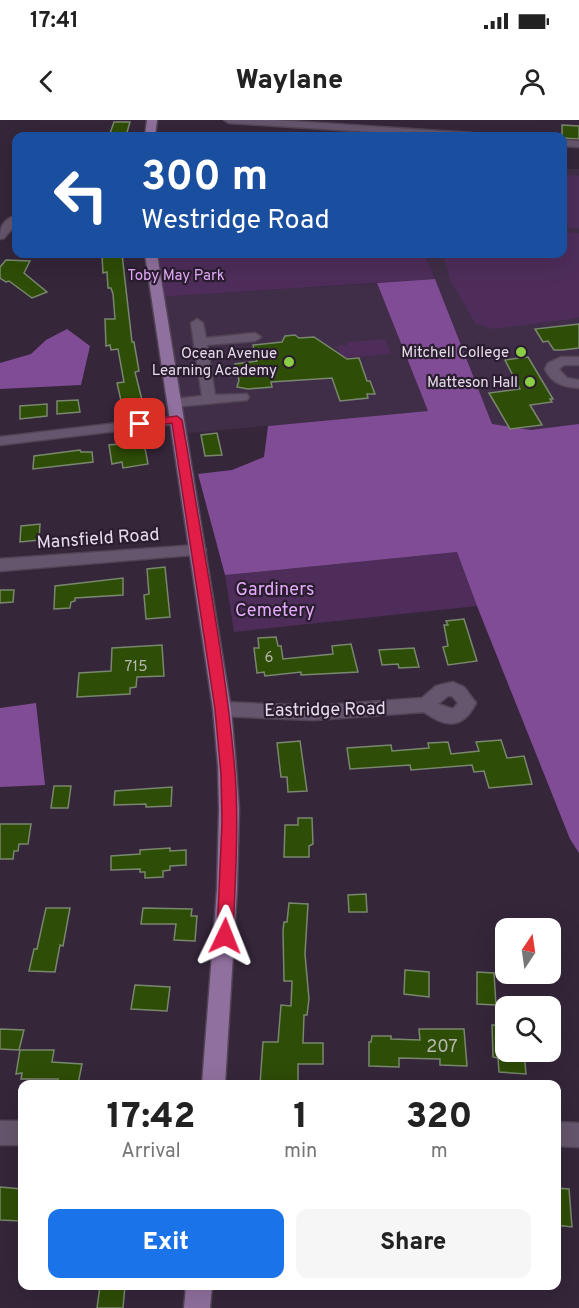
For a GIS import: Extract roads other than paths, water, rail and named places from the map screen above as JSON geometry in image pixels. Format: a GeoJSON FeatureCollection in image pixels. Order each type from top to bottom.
{"type":"FeatureCollection","features":[{"type":"Feature","properties":{"kind":"main road"},"geometry":{"type":"LineString","coordinates":[[152,258],[222,709],[228,774],[229,822],[225,936],[214,1080]]}},
{"type":"Feature","properties":{"kind":"main road"},"geometry":{"type":"LineString","coordinates":[[197,1308],[199,1290]]}},
{"type":"Feature","properties":{"kind":"street"},"geometry":{"type":"LineString","coordinates":[[229,120],[290,122],[420,132]]}},
{"type":"Feature","properties":{"kind":"street"},"geometry":{"type":"LineString","coordinates":[[0,236],[12,222]]}},
{"type":"Feature","properties":{"kind":"street"},"geometry":{"type":"LineString","coordinates":[[197,323],[209,399]]}},
{"type":"Feature","properties":{"kind":"street"},"geometry":{"type":"LineString","coordinates":[[200,342],[255,337]]}},
{"type":"Feature","properties":{"kind":"street"},"geometry":{"type":"LineString","coordinates":[[579,361],[561,361],[552,369],[561,381],[579,384]]}},
{"type":"Feature","properties":{"kind":"street"},"geometry":{"type":"LineString","coordinates":[[0,441],[176,411],[209,399],[242,397]]}},
{"type":"Feature","properties":{"kind":"street","name":"Mansfield Road"},"geometry":{"type":"LineString","coordinates":[[0,565],[198,550]]}},
{"type":"Feature","properties":{"kind":"street","name":"Eastridge Road"},"geometry":{"type":"LineString","coordinates":[[222,709],[314,713],[427,705]]}},
{"type":"Feature","properties":{"kind":"street"},"geometry":{"type":"LineString","coordinates":[[0,1133],[18,1133]]}},
{"type":"Feature","properties":{"kind":"street"},"geometry":{"type":"LineString","coordinates":[[561,1134],[579,1135]]}},
{"type":"Feature","properties":{"kind":"place","name":"Mitchell College"},"geometry":{"type":"Point","coordinates":[521,352]}},
{"type":"Feature","properties":{"kind":"place","name":"Ocean Avenue Learning Academy"},"geometry":{"type":"Point","coordinates":[289,362]}},
{"type":"Feature","properties":{"kind":"place","name":"Matteson Hall"},"geometry":{"type":"Point","coordinates":[530,382]}},
{"type":"Feature","properties":{"kind":"park label","name":"Toby May Park"},"geometry":{"type":"Point","coordinates":[176,275]}},
{"type":"Feature","properties":{"kind":"park label","name":"Gardiners Cemetery"},"geometry":{"type":"Point","coordinates":[275,599]}}]}
